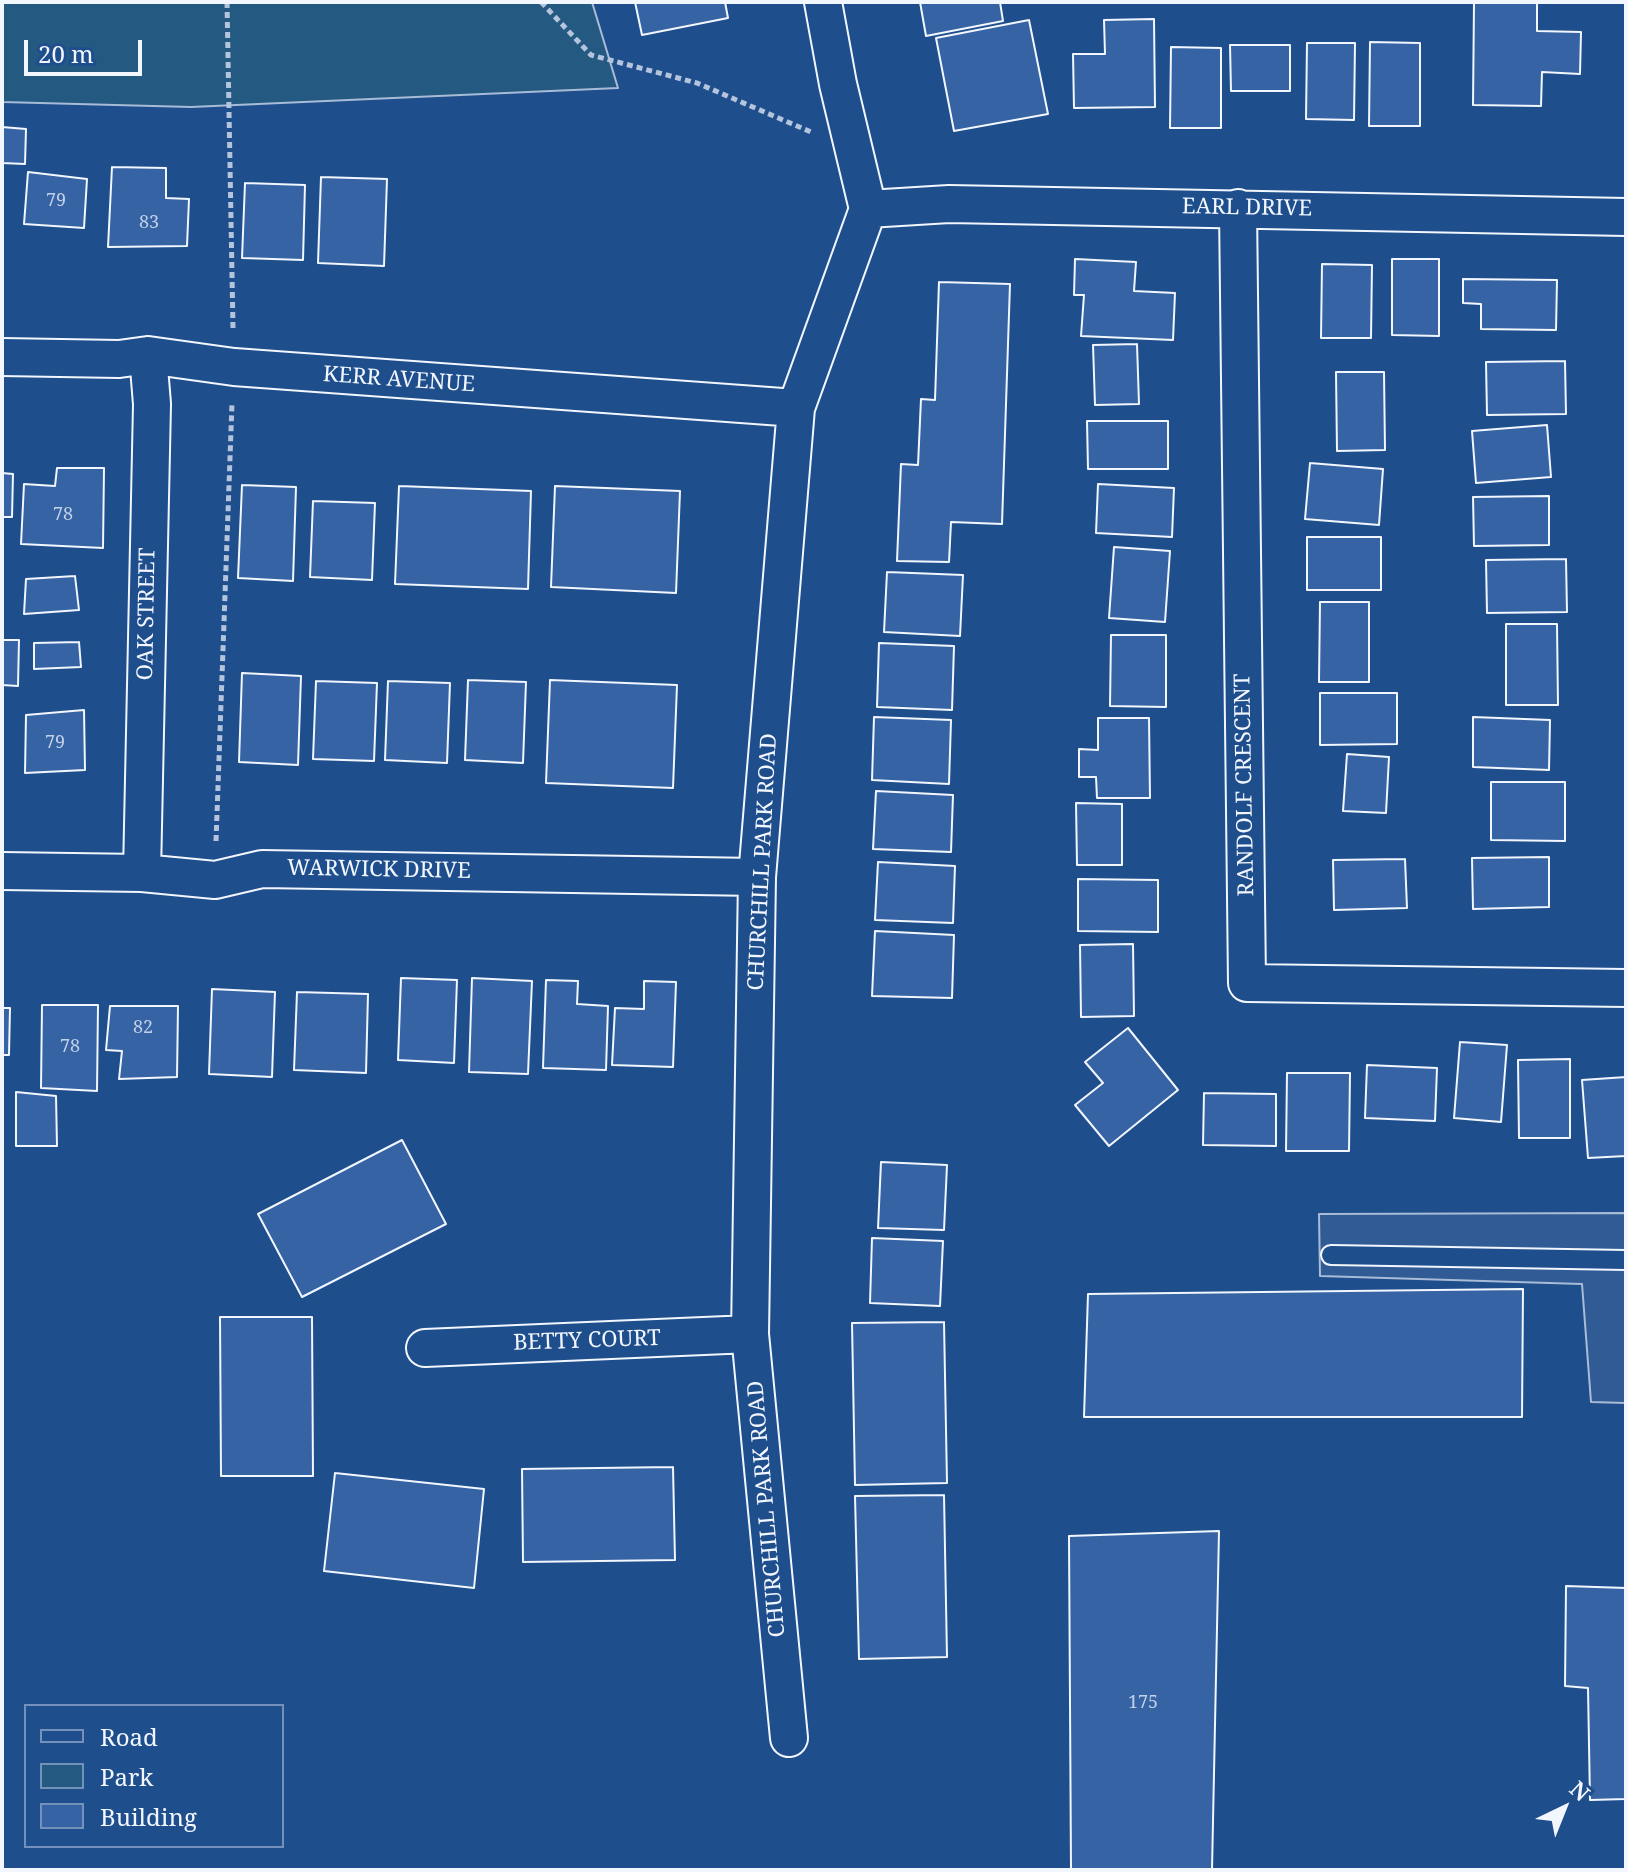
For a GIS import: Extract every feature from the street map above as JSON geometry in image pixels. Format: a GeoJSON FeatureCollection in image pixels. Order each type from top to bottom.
{"type":"FeatureCollection","features":[{"type":"Feature","properties":{"kind":"street"},"geometry":{"type":"LineString","coordinates":[[823,2],[838,84],[868,209]]}},
{"type":"Feature","properties":{"kind":"street","name":"EARL DRIVE"},"geometry":{"type":"LineString","coordinates":[[868,209],[949,204],[1626,217]]}},
{"type":"Feature","properties":{"kind":"street","name":"RANDOLF CRESCENT"},"geometry":{"type":"LineString","coordinates":[[1238,208],[1247,983],[1626,988]]}},
{"type":"Feature","properties":{"kind":"street","name":"CHURCHILL PARK ROAD"},"geometry":{"type":"LineString","coordinates":[[789,1738],[750,1334],[757,877],[796,408],[868,209]]}},
{"type":"Feature","properties":{"kind":"street","name":"KERR AVENUE"},"geometry":{"type":"LineString","coordinates":[[2,357],[119,359],[148,355],[234,367],[796,408]]}},
{"type":"Feature","properties":{"kind":"street","name":"OAK STREET"},"geometry":{"type":"LineString","coordinates":[[142,873],[152,404],[148,355]]}},
{"type":"Feature","properties":{"kind":"street","name":"WARWICK DRIVE"},"geometry":{"type":"LineString","coordinates":[[2,871],[142,873],[215,880],[262,869],[757,877]]}},
{"type":"Feature","properties":{"kind":"street","name":"BETTY COURT"},"geometry":{"type":"LineString","coordinates":[[425,1348],[750,1334]]}},
{"type":"Feature","properties":{"kind":"lane"},"geometry":{"type":"LineString","coordinates":[[1331,1255],[1626,1260]]}},
{"type":"Feature","properties":{"kind":"path"},"geometry":{"type":"LineString","coordinates":[[215,880],[234,367],[227,2]]}},
{"type":"Feature","properties":{"kind":"path"},"geometry":{"type":"LineString","coordinates":[[541,2],[591,55],[697,83],[819,136]]}},
{"type":"Feature","properties":{"kind":"green space"},"geometry":{"type":"Polygon","coordinates":[[[2,2],[592,2],[618,88],[191,107],[2,102],[2,2]]]}},
{"type":"Feature","properties":{"kind":"shaded area"},"geometry":{"type":"Polygon","coordinates":[[[1626,1213],[1626,1403],[1591,1402],[1582,1284],[1320,1276],[1319,1214],[1626,1213]]]}},
{"type":"Feature","properties":{"kind":"building"},"geometry":{"type":"Polygon","coordinates":[[[635,2],[725,2],[728,18],[642,35],[635,2]]]}},
{"type":"Feature","properties":{"kind":"building"},"geometry":{"type":"Polygon","coordinates":[[[920,2],[1000,2],[1003,21],[926,36],[920,2]]]}},
{"type":"Feature","properties":{"kind":"building"},"geometry":{"type":"Polygon","coordinates":[[[1474,2],[1537,2],[1537,31],[1581,32],[1580,74],[1542,72],[1541,106],[1473,105],[1474,2]]]}},
{"type":"Feature","properties":{"kind":"building"},"geometry":{"type":"Polygon","coordinates":[[[1154,19],[1155,107],[1074,108],[1073,54],[1105,54],[1104,20],[1154,19]]]}},
{"type":"Feature","properties":{"kind":"building"},"geometry":{"type":"Polygon","coordinates":[[[1029,20],[1048,114],[954,131],[936,38],[1029,20]]]}},
{"type":"Feature","properties":{"kind":"building"},"geometry":{"type":"Polygon","coordinates":[[[1370,42],[1420,43],[1420,126],[1369,126],[1370,42]]]}},
{"type":"Feature","properties":{"kind":"building"},"geometry":{"type":"Polygon","coordinates":[[[1307,43],[1355,43],[1354,120],[1306,119],[1307,43]]]}},
{"type":"Feature","properties":{"kind":"building"},"geometry":{"type":"Polygon","coordinates":[[[1230,45],[1290,45],[1290,91],[1231,91],[1230,45]]]}},
{"type":"Feature","properties":{"kind":"building"},"geometry":{"type":"Polygon","coordinates":[[[1171,47],[1221,48],[1221,128],[1170,128],[1171,47]]]}},
{"type":"Feature","properties":{"kind":"building"},"geometry":{"type":"Polygon","coordinates":[[[2,127],[26,129],[25,164],[2,163],[2,127]]]}},
{"type":"Feature","properties":{"kind":"building"},"geometry":{"type":"Polygon","coordinates":[[[112,167],[166,168],[166,198],[189,199],[187,246],[108,247],[112,167]]]}},
{"type":"Feature","properties":{"kind":"building"},"geometry":{"type":"Polygon","coordinates":[[[28,172],[87,179],[84,228],[24,224],[28,172]]]}},
{"type":"Feature","properties":{"kind":"building"},"geometry":{"type":"Polygon","coordinates":[[[321,177],[387,179],[384,266],[318,263],[321,177]]]}},
{"type":"Feature","properties":{"kind":"building"},"geometry":{"type":"Polygon","coordinates":[[[245,183],[305,185],[303,260],[242,258],[245,183]]]}},
{"type":"Feature","properties":{"kind":"building"},"geometry":{"type":"Polygon","coordinates":[[[1075,259],[1136,262],[1134,291],[1175,293],[1173,340],[1081,336],[1084,295],[1074,295],[1075,259]]]}},
{"type":"Feature","properties":{"kind":"building"},"geometry":{"type":"Polygon","coordinates":[[[1392,259],[1439,259],[1439,336],[1392,335],[1392,259]]]}},
{"type":"Feature","properties":{"kind":"building"},"geometry":{"type":"Polygon","coordinates":[[[1322,264],[1372,265],[1371,338],[1321,338],[1322,264]]]}},
{"type":"Feature","properties":{"kind":"building"},"geometry":{"type":"Polygon","coordinates":[[[1463,279],[1557,280],[1556,330],[1481,329],[1481,304],[1463,303],[1463,279]]]}},
{"type":"Feature","properties":{"kind":"building"},"geometry":{"type":"Polygon","coordinates":[[[939,282],[1010,284],[1002,524],[951,522],[949,562],[897,561],[901,464],[918,465],[921,399],[935,400],[939,282]]]}},
{"type":"Feature","properties":{"kind":"building"},"geometry":{"type":"Polygon","coordinates":[[[1137,344],[1139,404],[1095,405],[1093,345],[1137,344]]]}},
{"type":"Feature","properties":{"kind":"building"},"geometry":{"type":"Polygon","coordinates":[[[1565,361],[1566,414],[1487,415],[1486,362],[1565,361]]]}},
{"type":"Feature","properties":{"kind":"building"},"geometry":{"type":"Polygon","coordinates":[[[1336,372],[1384,372],[1385,450],[1337,451],[1336,372]]]}},
{"type":"Feature","properties":{"kind":"building"},"geometry":{"type":"Polygon","coordinates":[[[1087,421],[1168,421],[1168,469],[1088,469],[1087,421]]]}},
{"type":"Feature","properties":{"kind":"building"},"geometry":{"type":"Polygon","coordinates":[[[1547,425],[1551,477],[1476,483],[1472,431],[1547,425]]]}},
{"type":"Feature","properties":{"kind":"building"},"geometry":{"type":"Polygon","coordinates":[[[1310,463],[1383,469],[1379,525],[1305,519],[1310,463]]]}},
{"type":"Feature","properties":{"kind":"building"},"geometry":{"type":"Polygon","coordinates":[[[57,468],[104,468],[103,548],[21,544],[24,484],[55,486],[57,468]]]}},
{"type":"Feature","properties":{"kind":"building"},"geometry":{"type":"Polygon","coordinates":[[[2,473],[13,474],[12,517],[2,517],[2,473]]]}},
{"type":"Feature","properties":{"kind":"building"},"geometry":{"type":"Polygon","coordinates":[[[1098,484],[1174,488],[1172,537],[1096,533],[1098,484]]]}},
{"type":"Feature","properties":{"kind":"building"},"geometry":{"type":"Polygon","coordinates":[[[242,485],[296,487],[293,581],[238,578],[242,485]]]}},
{"type":"Feature","properties":{"kind":"building"},"geometry":{"type":"Polygon","coordinates":[[[399,486],[531,491],[528,589],[395,584],[399,486]]]}},
{"type":"Feature","properties":{"kind":"building"},"geometry":{"type":"Polygon","coordinates":[[[555,486],[680,491],[676,593],[551,587],[555,486]]]}},
{"type":"Feature","properties":{"kind":"building"},"geometry":{"type":"Polygon","coordinates":[[[1549,496],[1549,545],[1474,546],[1473,497],[1549,496]]]}},
{"type":"Feature","properties":{"kind":"building"},"geometry":{"type":"Polygon","coordinates":[[[313,501],[375,503],[372,580],[310,577],[313,501]]]}},
{"type":"Feature","properties":{"kind":"building"},"geometry":{"type":"Polygon","coordinates":[[[1307,537],[1381,537],[1381,590],[1307,590],[1307,537]]]}},
{"type":"Feature","properties":{"kind":"building"},"geometry":{"type":"Polygon","coordinates":[[[1114,547],[1170,551],[1165,622],[1109,618],[1114,547]]]}},
{"type":"Feature","properties":{"kind":"building"},"geometry":{"type":"Polygon","coordinates":[[[1566,559],[1567,612],[1487,613],[1486,560],[1566,559]]]}},
{"type":"Feature","properties":{"kind":"building"},"geometry":{"type":"Polygon","coordinates":[[[887,572],[963,575],[960,636],[884,632],[887,572]]]}},
{"type":"Feature","properties":{"kind":"building"},"geometry":{"type":"Polygon","coordinates":[[[75,576],[79,610],[24,614],[26,579],[75,576]]]}},
{"type":"Feature","properties":{"kind":"building"},"geometry":{"type":"Polygon","coordinates":[[[1320,602],[1369,602],[1369,682],[1319,682],[1320,602]]]}},
{"type":"Feature","properties":{"kind":"building"},"geometry":{"type":"Polygon","coordinates":[[[1506,624],[1557,624],[1558,705],[1506,705],[1506,624]]]}},
{"type":"Feature","properties":{"kind":"building"},"geometry":{"type":"Polygon","coordinates":[[[1111,635],[1166,635],[1166,707],[1110,706],[1111,635]]]}},
{"type":"Feature","properties":{"kind":"building"},"geometry":{"type":"Polygon","coordinates":[[[2,640],[19,640],[18,686],[2,685],[2,640]]]}},
{"type":"Feature","properties":{"kind":"building"},"geometry":{"type":"Polygon","coordinates":[[[79,642],[81,667],[34,669],[34,643],[79,642]]]}},
{"type":"Feature","properties":{"kind":"building"},"geometry":{"type":"Polygon","coordinates":[[[879,643],[954,646],[952,710],[877,707],[879,643]]]}},
{"type":"Feature","properties":{"kind":"building"},"geometry":{"type":"Polygon","coordinates":[[[242,673],[301,676],[298,765],[239,762],[242,673]]]}},
{"type":"Feature","properties":{"kind":"building"},"geometry":{"type":"Polygon","coordinates":[[[468,680],[526,682],[523,763],[465,760],[468,680]]]}},
{"type":"Feature","properties":{"kind":"building"},"geometry":{"type":"Polygon","coordinates":[[[550,680],[677,685],[673,788],[546,783],[550,680]]]}},
{"type":"Feature","properties":{"kind":"building"},"geometry":{"type":"Polygon","coordinates":[[[316,681],[377,683],[374,761],[313,759],[316,681]]]}},
{"type":"Feature","properties":{"kind":"building"},"geometry":{"type":"Polygon","coordinates":[[[388,681],[450,683],[447,763],[385,760],[388,681]]]}},
{"type":"Feature","properties":{"kind":"building"},"geometry":{"type":"Polygon","coordinates":[[[1320,693],[1397,693],[1397,744],[1320,745],[1320,693]]]}},
{"type":"Feature","properties":{"kind":"building"},"geometry":{"type":"Polygon","coordinates":[[[84,710],[85,770],[25,773],[26,715],[84,710]]]}},
{"type":"Feature","properties":{"kind":"building"},"geometry":{"type":"Polygon","coordinates":[[[874,717],[951,720],[949,784],[872,780],[874,717]]]}},
{"type":"Feature","properties":{"kind":"building"},"geometry":{"type":"Polygon","coordinates":[[[1473,717],[1550,720],[1549,770],[1473,767],[1473,717]]]}},
{"type":"Feature","properties":{"kind":"building"},"geometry":{"type":"Polygon","coordinates":[[[1098,718],[1149,718],[1150,798],[1097,798],[1096,777],[1079,777],[1079,749],[1098,750],[1098,718]]]}},
{"type":"Feature","properties":{"kind":"building"},"geometry":{"type":"Polygon","coordinates":[[[1347,754],[1389,757],[1386,813],[1343,811],[1347,754]]]}},
{"type":"Feature","properties":{"kind":"building"},"geometry":{"type":"Polygon","coordinates":[[[1491,782],[1565,782],[1565,841],[1491,840],[1491,782]]]}},
{"type":"Feature","properties":{"kind":"building"},"geometry":{"type":"Polygon","coordinates":[[[876,791],[953,795],[951,852],[873,849],[876,791]]]}},
{"type":"Feature","properties":{"kind":"building"},"geometry":{"type":"Polygon","coordinates":[[[1076,803],[1122,804],[1122,865],[1077,865],[1076,803]]]}},
{"type":"Feature","properties":{"kind":"building"},"geometry":{"type":"Polygon","coordinates":[[[1549,857],[1549,907],[1473,909],[1472,858],[1549,857]]]}},
{"type":"Feature","properties":{"kind":"building"},"geometry":{"type":"Polygon","coordinates":[[[1405,859],[1407,908],[1334,910],[1333,860],[1405,859]]]}},
{"type":"Feature","properties":{"kind":"building"},"geometry":{"type":"Polygon","coordinates":[[[878,862],[955,866],[953,923],[875,920],[878,862]]]}},
{"type":"Feature","properties":{"kind":"building"},"geometry":{"type":"Polygon","coordinates":[[[1078,879],[1158,880],[1158,932],[1078,931],[1078,879]]]}},
{"type":"Feature","properties":{"kind":"building"},"geometry":{"type":"Polygon","coordinates":[[[875,931],[954,935],[952,998],[872,996],[875,931]]]}},
{"type":"Feature","properties":{"kind":"building"},"geometry":{"type":"Polygon","coordinates":[[[1133,944],[1134,1016],[1081,1017],[1080,945],[1133,944]]]}},
{"type":"Feature","properties":{"kind":"building"},"geometry":{"type":"Polygon","coordinates":[[[401,978],[457,980],[454,1063],[398,1060],[401,978]]]}},
{"type":"Feature","properties":{"kind":"building"},"geometry":{"type":"Polygon","coordinates":[[[472,978],[532,981],[528,1074],[469,1072],[472,978]]]}},
{"type":"Feature","properties":{"kind":"building"},"geometry":{"type":"Polygon","coordinates":[[[546,980],[578,981],[577,1004],[608,1006],[606,1070],[543,1068],[546,980]]]}},
{"type":"Feature","properties":{"kind":"building"},"geometry":{"type":"Polygon","coordinates":[[[644,981],[676,982],[673,1067],[612,1065],[615,1008],[644,1009],[644,981]]]}},
{"type":"Feature","properties":{"kind":"building"},"geometry":{"type":"Polygon","coordinates":[[[212,989],[275,992],[272,1077],[209,1074],[212,989]]]}},
{"type":"Feature","properties":{"kind":"building"},"geometry":{"type":"Polygon","coordinates":[[[297,992],[368,994],[366,1073],[294,1070],[297,992]]]}},
{"type":"Feature","properties":{"kind":"building"},"geometry":{"type":"Polygon","coordinates":[[[42,1005],[98,1005],[97,1091],[41,1088],[42,1005]]]}},
{"type":"Feature","properties":{"kind":"building"},"geometry":{"type":"Polygon","coordinates":[[[110,1006],[178,1006],[177,1077],[119,1079],[122,1051],[106,1050],[110,1006]]]}},
{"type":"Feature","properties":{"kind":"building"},"geometry":{"type":"Polygon","coordinates":[[[2,1008],[10,1008],[9,1055],[2,1055],[2,1008]]]}},
{"type":"Feature","properties":{"kind":"building"},"geometry":{"type":"Polygon","coordinates":[[[1128,1028],[1178,1090],[1109,1146],[1075,1105],[1103,1083],[1085,1062],[1128,1028]]]}},
{"type":"Feature","properties":{"kind":"building"},"geometry":{"type":"Polygon","coordinates":[[[1460,1042],[1507,1045],[1501,1122],[1454,1118],[1460,1042]]]}},
{"type":"Feature","properties":{"kind":"building"},"geometry":{"type":"Polygon","coordinates":[[[1570,1059],[1570,1138],[1519,1138],[1518,1060],[1570,1059]]]}},
{"type":"Feature","properties":{"kind":"building"},"geometry":{"type":"Polygon","coordinates":[[[1367,1065],[1437,1068],[1435,1121],[1365,1118],[1367,1065]]]}},
{"type":"Feature","properties":{"kind":"building"},"geometry":{"type":"Polygon","coordinates":[[[1287,1073],[1350,1073],[1349,1151],[1286,1151],[1287,1073]]]}},
{"type":"Feature","properties":{"kind":"building"},"geometry":{"type":"Polygon","coordinates":[[[1626,1077],[1626,1156],[1588,1158],[1582,1080],[1626,1077]]]}},
{"type":"Feature","properties":{"kind":"building"},"geometry":{"type":"Polygon","coordinates":[[[16,1092],[56,1096],[57,1146],[16,1146],[16,1092]]]}},
{"type":"Feature","properties":{"kind":"building"},"geometry":{"type":"Polygon","coordinates":[[[1204,1093],[1276,1094],[1276,1146],[1203,1145],[1204,1093]]]}},
{"type":"Feature","properties":{"kind":"building"},"geometry":{"type":"Polygon","coordinates":[[[402,1140],[446,1224],[302,1297],[258,1214],[402,1140]]]}},
{"type":"Feature","properties":{"kind":"building"},"geometry":{"type":"Polygon","coordinates":[[[881,1162],[947,1165],[944,1230],[878,1228],[881,1162]]]}},
{"type":"Feature","properties":{"kind":"building"},"geometry":{"type":"Polygon","coordinates":[[[872,1238],[943,1241],[940,1306],[870,1303],[872,1238]]]}},
{"type":"Feature","properties":{"kind":"building"},"geometry":{"type":"Polygon","coordinates":[[[1523,1289],[1522,1417],[1084,1417],[1088,1294],[1523,1289]]]}},
{"type":"Feature","properties":{"kind":"building"},"geometry":{"type":"Polygon","coordinates":[[[220,1317],[312,1317],[313,1476],[221,1476],[220,1317]]]}},
{"type":"Feature","properties":{"kind":"building"},"geometry":{"type":"Polygon","coordinates":[[[944,1322],[947,1483],[855,1485],[852,1323],[944,1322]]]}},
{"type":"Feature","properties":{"kind":"building"},"geometry":{"type":"Polygon","coordinates":[[[673,1467],[675,1560],[523,1562],[522,1469],[673,1467]]]}},
{"type":"Feature","properties":{"kind":"building"},"geometry":{"type":"Polygon","coordinates":[[[335,1473],[484,1489],[474,1588],[324,1571],[335,1473]]]}},
{"type":"Feature","properties":{"kind":"building"},"geometry":{"type":"Polygon","coordinates":[[[944,1495],[947,1657],[859,1659],[855,1496],[944,1495]]]}},
{"type":"Feature","properties":{"kind":"building"},"geometry":{"type":"Polygon","coordinates":[[[1219,1531],[1212,1870],[1071,1870],[1069,1536],[1219,1531]]]}},
{"type":"Feature","properties":{"kind":"building"},"geometry":{"type":"Polygon","coordinates":[[[1566,1586],[1626,1588],[1626,1799],[1590,1800],[1588,1688],[1565,1686],[1566,1586]]]}}]}
